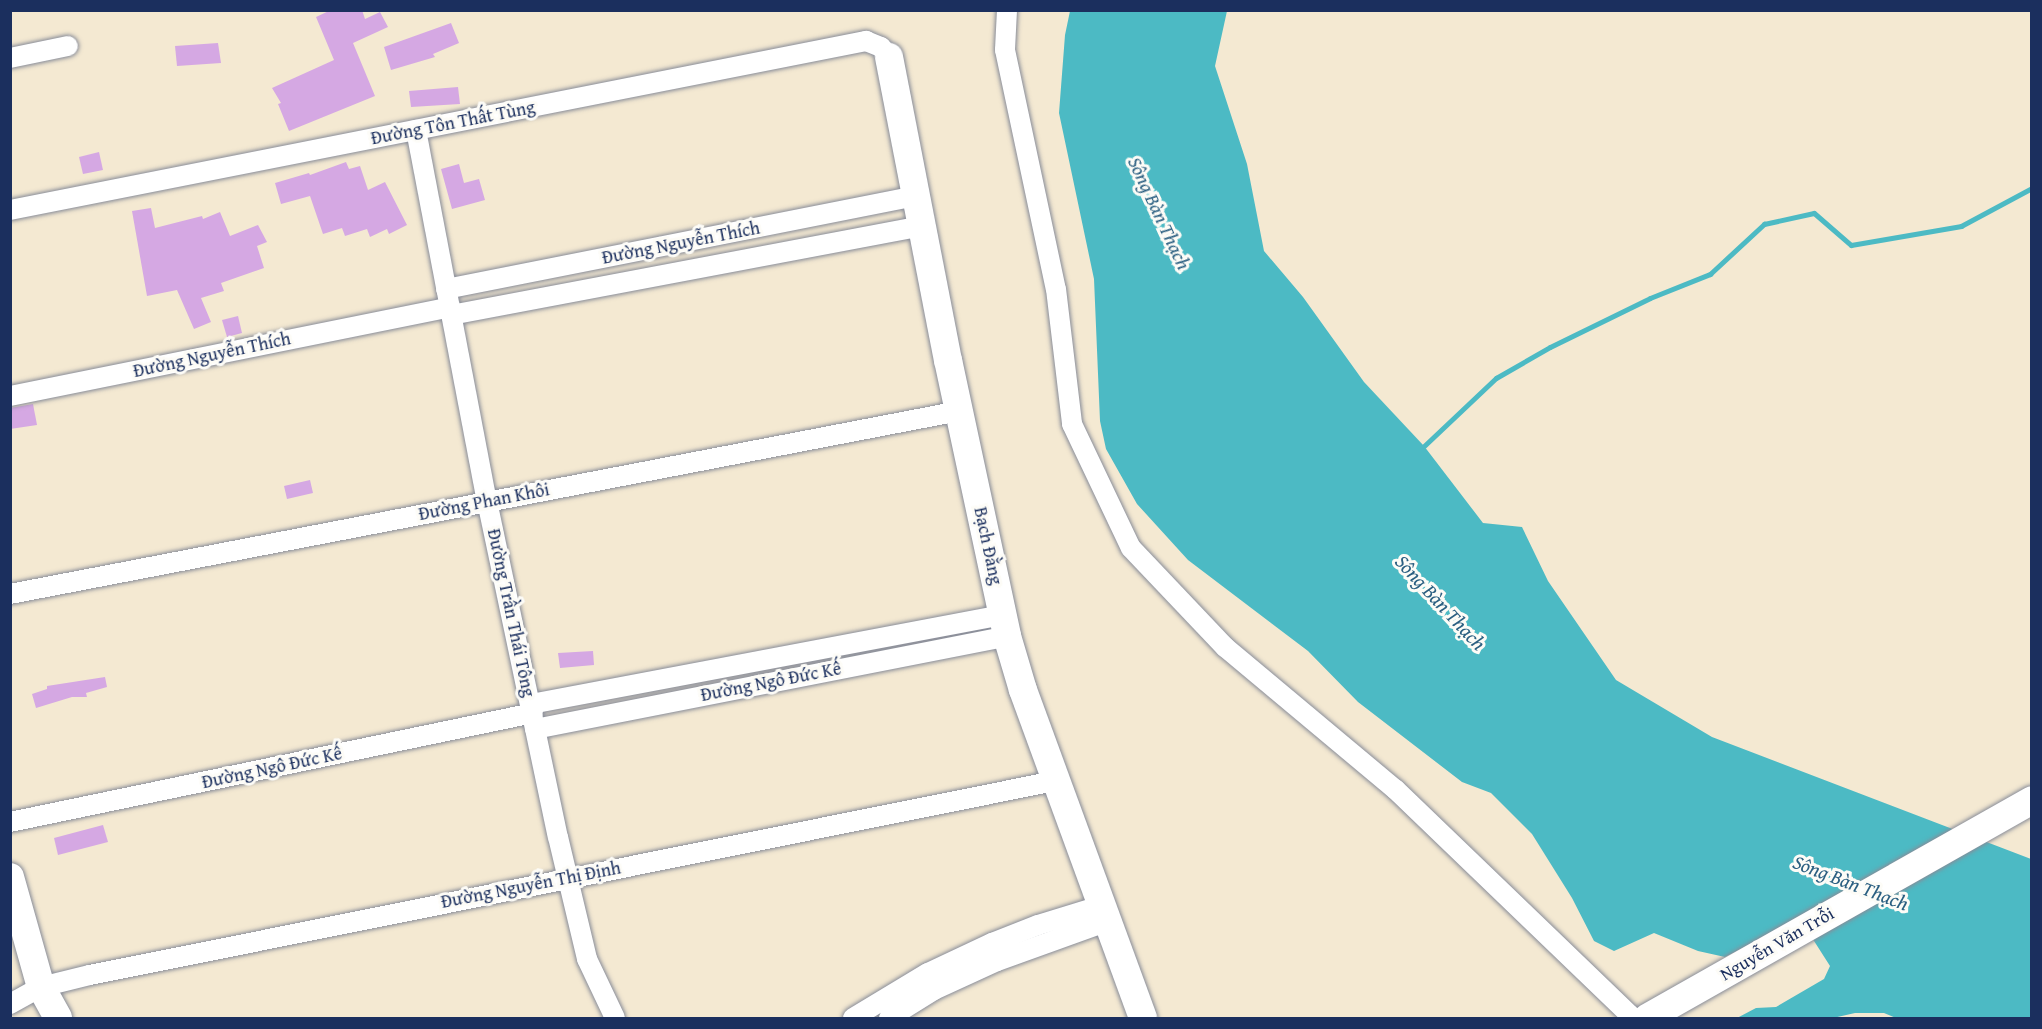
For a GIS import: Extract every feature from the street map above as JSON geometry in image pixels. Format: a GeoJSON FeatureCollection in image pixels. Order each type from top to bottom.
{"type":"FeatureCollection","features":[{"type":"Feature","properties":{"kind":"street"},"geometry":{"type":"LineString","coordinates":[[1007,10],[1005,50],[1056,289],[1072,424],[1131,548],[1226,647],[1395,789],[1634,1018]]}},
{"type":"Feature","properties":{"kind":"street","name":"Đường Tôn Thất Tùng"},"geometry":{"type":"LineString","coordinates":[[10,210],[866,41],[881,47],[889,57]]}},
{"type":"Feature","properties":{"kind":"street"},"geometry":{"type":"LineString","coordinates":[[10,58],[68,46]]}},
{"type":"Feature","properties":{"kind":"street","name":"Bạch Đằng"},"geometry":{"type":"LineString","coordinates":[[889,57],[959,411],[1005,625],[1023,690],[1143,1018]]}},
{"type":"Feature","properties":{"kind":"street","name":"Đường Trần Thái Tông"},"geometry":{"type":"LineString","coordinates":[[416,130],[487,501],[568,878],[587,959],[615,1018]]}},
{"type":"Feature","properties":{"kind":"street","name":"Đường Nguyễn Thích"},"geometry":{"type":"LineString","coordinates":[[10,396],[449,303],[916,196]]}},
{"type":"Feature","properties":{"kind":"street","name":"Đường Nguyễn Thích"},"geometry":{"type":"LineString","coordinates":[[449,303],[922,226]]}},
{"type":"Feature","properties":{"kind":"street","name":"Đường Phan Khôi"},"geometry":{"type":"LineString","coordinates":[[10,594],[959,411]]}},
{"type":"Feature","properties":{"kind":"street","name":"Đường Ngô Đức Kế"},"geometry":{"type":"LineString","coordinates":[[10,822],[533,715],[1005,625]]}},
{"type":"Feature","properties":{"kind":"street","name":"Đường Nguyễn Thị Định"},"geometry":{"type":"LineString","coordinates":[[10,1004],[41,987],[568,878],[1055,781]]}},
{"type":"Feature","properties":{"kind":"street","name":"Nguyễn Văn Trỗi"},"geometry":{"type":"LineString","coordinates":[[1656,1013],[2031,800]]}},
{"type":"Feature","properties":{"kind":"street"},"geometry":{"type":"LineString","coordinates":[[10,877],[41,987],[58,1018]]}},
{"type":"Feature","properties":{"kind":"street"},"geometry":{"type":"LineString","coordinates":[[853,1018],[928,973],[992,944],[1038,925],[1106,913]]}},
{"type":"Feature","properties":{"kind":"street"},"geometry":{"type":"LineString","coordinates":[[889,1018],[934,990],[1106,913]]}},
{"type":"Feature","properties":{"kind":"water","name":"Sông Bàn Thạch"},"geometry":{"type":"Polygon","coordinates":[[[1070,11],[1227,11],[1215,66],[1247,164],[1264,251],[1303,297],[1364,382],[1424,446],[1483,523],[1522,527],[1548,581],[1616,680],[1712,737],[2031,859],[2031,1018],[1896,1018],[1884,1013],[1855,1013],[1833,1018],[1737,1018],[1756,1008],[1776,1007],[1824,979],[1830,966],[1800,919],[1725,957],[1698,951],[1654,933],[1614,951],[1594,941],[1572,898],[1532,834],[1491,793],[1462,782],[1358,702],[1308,651],[1188,560],[1137,504],[1106,449],[1100,421],[1094,279],[1059,113],[1065,35],[1070,11]]]}},
{"type":"Feature","properties":{"kind":"building"},"geometry":{"type":"Polygon","coordinates":[[[331,10],[362,10],[365,19],[380,12],[388,27],[353,43],[375,96],[289,131],[278,104],[281,103],[272,88],[334,60],[316,17],[331,10]]]}},
{"type":"Feature","properties":{"kind":"building"},"geometry":{"type":"Polygon","coordinates":[[[451,23],[459,43],[433,54],[435,57],[391,70],[384,47],[451,23]]]}},
{"type":"Feature","properties":{"kind":"building"},"geometry":{"type":"Polygon","coordinates":[[[218,43],[221,63],[177,66],[175,46],[218,43]]]}},
{"type":"Feature","properties":{"kind":"building"},"geometry":{"type":"Polygon","coordinates":[[[458,87],[460,104],[411,107],[409,91],[458,87]]]}},
{"type":"Feature","properties":{"kind":"building"},"geometry":{"type":"Polygon","coordinates":[[[99,152],[103,170],[83,174],[79,157],[99,152]]]}},
{"type":"Feature","properties":{"kind":"building"},"geometry":{"type":"Polygon","coordinates":[[[346,162],[349,169],[360,166],[368,190],[385,182],[407,225],[389,234],[387,229],[370,237],[367,229],[345,236],[342,228],[323,234],[310,196],[281,204],[275,183],[309,173],[310,175],[346,162]]]}},
{"type":"Feature","properties":{"kind":"building"},"geometry":{"type":"Polygon","coordinates":[[[459,164],[464,183],[479,179],[485,200],[452,209],[441,169],[459,164]]]}},
{"type":"Feature","properties":{"kind":"building"},"geometry":{"type":"Polygon","coordinates":[[[151,208],[155,228],[202,216],[203,219],[220,212],[230,236],[258,225],[267,242],[257,246],[264,268],[221,283],[224,291],[201,298],[211,322],[194,329],[177,290],[147,296],[132,211],[151,208]]]}},
{"type":"Feature","properties":{"kind":"building"},"geometry":{"type":"Polygon","coordinates":[[[238,316],[242,333],[227,337],[222,320],[238,316]]]}},
{"type":"Feature","properties":{"kind":"building"},"geometry":{"type":"Polygon","coordinates":[[[33,404],[37,425],[10,429],[10,408],[33,404]]]}},
{"type":"Feature","properties":{"kind":"building"},"geometry":{"type":"Polygon","coordinates":[[[310,480],[313,493],[287,499],[284,486],[310,480]]]}},
{"type":"Feature","properties":{"kind":"building"},"geometry":{"type":"Polygon","coordinates":[[[593,651],[594,665],[560,668],[558,653],[593,651]]]}},
{"type":"Feature","properties":{"kind":"building"},"geometry":{"type":"Polygon","coordinates":[[[105,677],[107,687],[86,693],[87,697],[72,697],[36,708],[32,694],[47,689],[47,686],[105,677]]]}},
{"type":"Feature","properties":{"kind":"building"},"geometry":{"type":"Polygon","coordinates":[[[103,825],[108,842],[58,855],[54,838],[103,825]]]}},
{"type":"Feature","properties":{"kind":"waterway"},"geometry":{"type":"LineString","coordinates":[[1424,446],[1496,378],[1550,347],[1650,298],[1710,274],[1764,224],[1814,213],[1851,245],[1961,226],[2032,188]]}}]}
